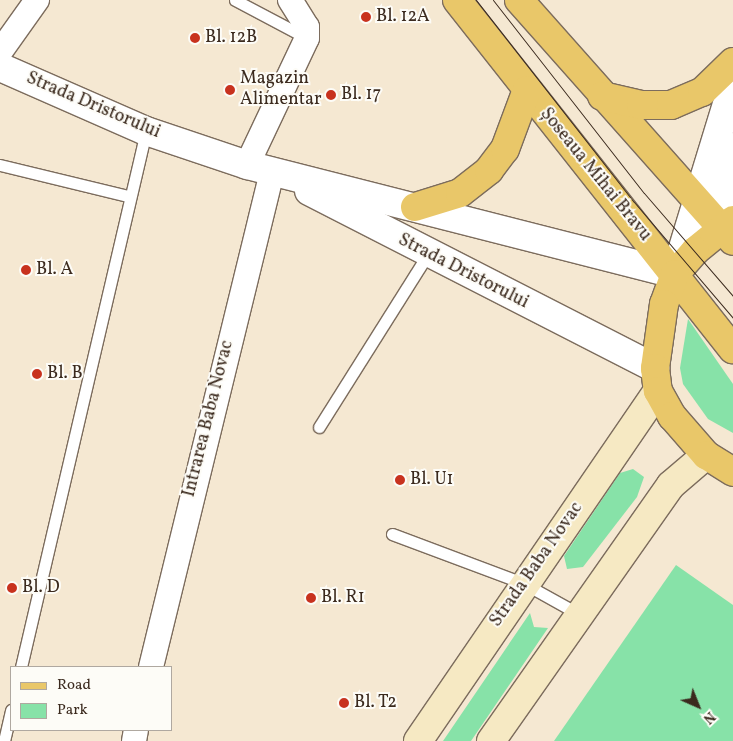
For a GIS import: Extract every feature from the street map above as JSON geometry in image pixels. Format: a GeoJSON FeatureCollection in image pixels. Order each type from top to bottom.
{"type":"FeatureCollection","features":[{"type":"Feature","properties":{"kind":"main road","name":"Șoseaua Mihai Bravu"},"geometry":{"type":"LineString","coordinates":[[457,0],[527,90],[676,274],[733,349]]}},
{"type":"Feature","properties":{"kind":"main road"},"geometry":{"type":"LineString","coordinates":[[519,0],[602,96],[698,200],[729,229],[676,274],[662,312],[657,379],[672,416],[706,455],[733,472]]}},
{"type":"Feature","properties":{"kind":"main road"},"geometry":{"type":"LineString","coordinates":[[602,96],[641,106],[671,105],[702,92],[733,62]]}},
{"type":"Feature","properties":{"kind":"main road"},"geometry":{"type":"LineString","coordinates":[[416,207],[460,193],[488,170],[505,150],[527,90]]}},
{"type":"Feature","properties":{"kind":"main road","name":"Strada Baba Novac"},"geometry":{"type":"LineString","coordinates":[[418,741],[657,379]]}},
{"type":"Feature","properties":{"kind":"main road"},"geometry":{"type":"LineString","coordinates":[[491,741],[577,613],[671,484],[706,455]]}},
{"type":"Feature","properties":{"kind":"street"},"geometry":{"type":"LineString","coordinates":[[0,52],[38,0]]}},
{"type":"Feature","properties":{"kind":"street"},"geometry":{"type":"LineString","coordinates":[[290,0],[307,28],[307,38]]}},
{"type":"Feature","properties":{"kind":"street","name":"Intrarea Baba Novac"},"geometry":{"type":"LineString","coordinates":[[151,666],[259,168],[307,38]]}},
{"type":"Feature","properties":{"kind":"street","name":"Strada Dristorului"},"geometry":{"type":"LineString","coordinates":[[0,67],[146,131],[259,168],[676,274]]}},
{"type":"Feature","properties":{"kind":"street"},"geometry":{"type":"LineString","coordinates":[[676,274],[731,89]]}},
{"type":"Feature","properties":{"kind":"street"},"geometry":{"type":"LineString","coordinates":[[729,229],[731,89]]}},
{"type":"Feature","properties":{"kind":"street","name":"Strada Dristorului"},"geometry":{"type":"LineString","coordinates":[[259,168],[428,254],[657,379]]}},
{"type":"Feature","properties":{"kind":"lane"},"geometry":{"type":"LineString","coordinates":[[235,0],[307,38]]}},
{"type":"Feature","properties":{"kind":"lane"},"geometry":{"type":"LineString","coordinates":[[21,666],[128,196],[146,131]]}},
{"type":"Feature","properties":{"kind":"lane"},"geometry":{"type":"LineString","coordinates":[[0,166],[128,196]]}},
{"type":"Feature","properties":{"kind":"lane"},"geometry":{"type":"LineString","coordinates":[[319,427],[428,254]]}},
{"type":"Feature","properties":{"kind":"lane"},"geometry":{"type":"LineString","coordinates":[[392,534],[523,583],[577,613]]}},
{"type":"Feature","properties":{"kind":"lane"},"geometry":{"type":"LineString","coordinates":[[4,741],[10,714]]}},
{"type":"Feature","properties":{"kind":"green space"},"geometry":{"type":"Polygon","coordinates":[[[688,319],[733,384],[733,433],[708,419],[683,384],[680,368],[688,319]]]}},
{"type":"Feature","properties":{"kind":"green space"},"geometry":{"type":"Polygon","coordinates":[[[633,469],[644,477],[637,497],[583,567],[567,569],[564,556],[620,473],[633,469]]]}},
{"type":"Feature","properties":{"kind":"green space"},"geometry":{"type":"Polygon","coordinates":[[[676,565],[733,605],[733,741],[554,741],[676,565]]]}},
{"type":"Feature","properties":{"kind":"green space"},"geometry":{"type":"Polygon","coordinates":[[[530,613],[534,627],[548,628],[471,741],[443,741],[530,613]]]}},
{"type":"Feature","properties":{"kind":"tram line"},"geometry":{"type":"LineString","coordinates":[[476,0],[634,202],[733,318]]}},
{"type":"Feature","properties":{"kind":"tram line"},"geometry":{"type":"LineString","coordinates":[[493,0],[644,193],[733,296]]}},
{"type":"Feature","properties":{"kind":"place","name":"Bl. 12A"},"geometry":{"type":"Point","coordinates":[366,17]}},
{"type":"Feature","properties":{"kind":"place","name":"Bl. 12B"},"geometry":{"type":"Point","coordinates":[195,38]}},
{"type":"Feature","properties":{"kind":"place","name":"Magazin Alimentar"},"geometry":{"type":"Point","coordinates":[230,90]}},
{"type":"Feature","properties":{"kind":"place","name":"Bl. 17"},"geometry":{"type":"Point","coordinates":[331,95]}},
{"type":"Feature","properties":{"kind":"place","name":"Bl. A"},"geometry":{"type":"Point","coordinates":[26,270]}},
{"type":"Feature","properties":{"kind":"place","name":"Bl. B"},"geometry":{"type":"Point","coordinates":[37,374]}},
{"type":"Feature","properties":{"kind":"place","name":"Bl. U1"},"geometry":{"type":"Point","coordinates":[400,480]}},
{"type":"Feature","properties":{"kind":"place","name":"Bl. D"},"geometry":{"type":"Point","coordinates":[12,588]}},
{"type":"Feature","properties":{"kind":"place","name":"Bl. R1"},"geometry":{"type":"Point","coordinates":[311,598]}},
{"type":"Feature","properties":{"kind":"place","name":"Bl. T2"},"geometry":{"type":"Point","coordinates":[344,703]}}]}
